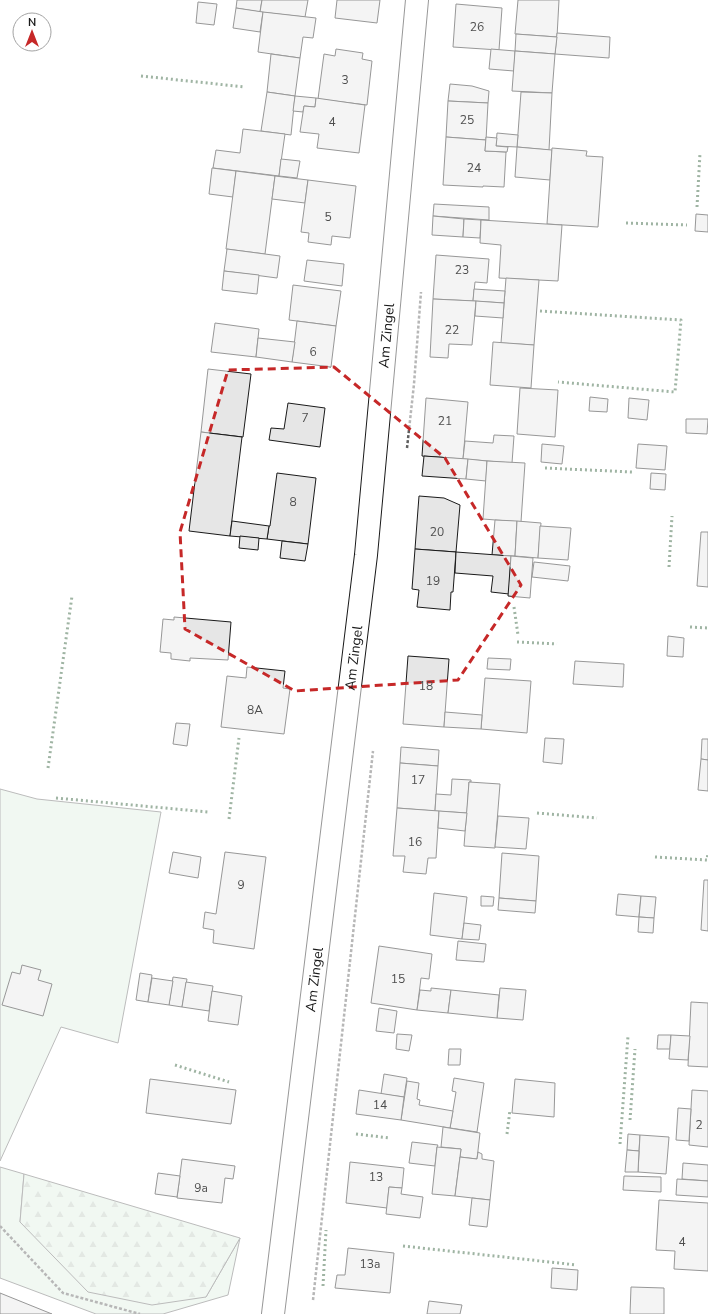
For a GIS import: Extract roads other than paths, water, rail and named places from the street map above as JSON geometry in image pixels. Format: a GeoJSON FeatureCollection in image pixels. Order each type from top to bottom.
{"type":"FeatureCollection","features":[{"type":"Feature","properties":{"kind":"street","name":"Am Zingel"},"geometry":{"type":"LineString","coordinates":[[273,1314],[366,555],[417,0]]}}]}
